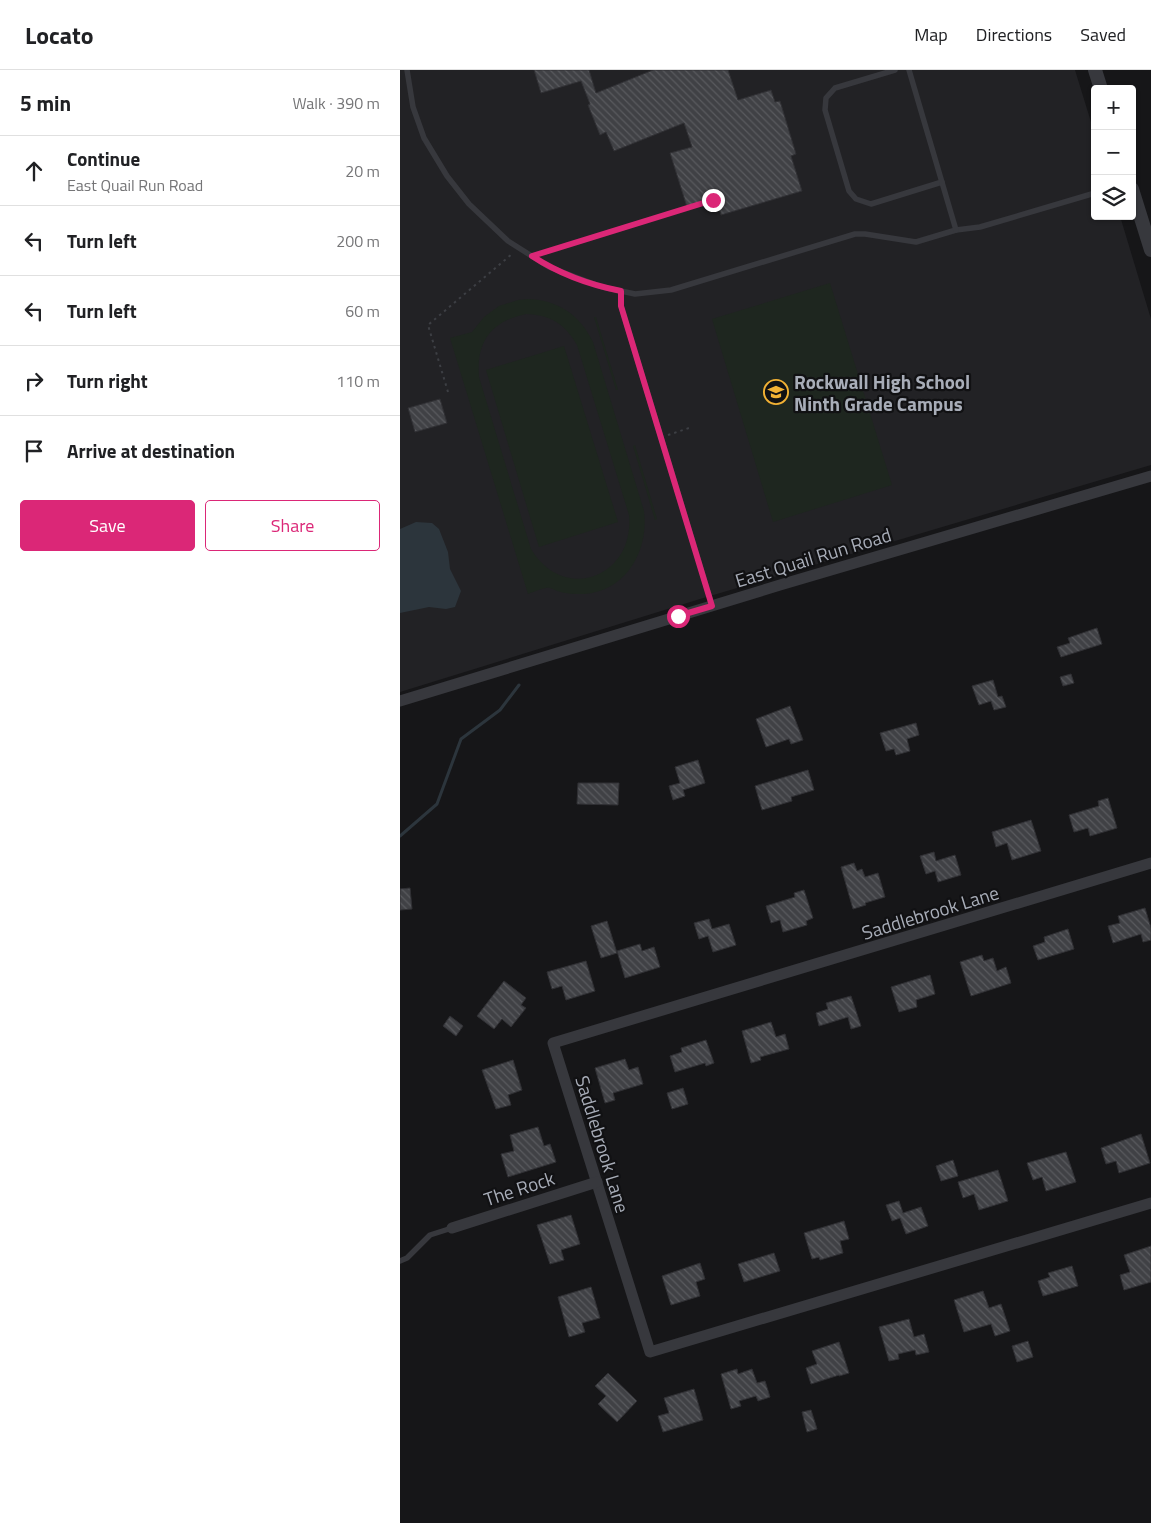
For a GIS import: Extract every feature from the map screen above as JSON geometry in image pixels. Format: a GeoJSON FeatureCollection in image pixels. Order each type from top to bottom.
{"type":"FeatureCollection","features":[{"type":"Feature","properties":{"kind":"street"},"geometry":{"type":"LineString","coordinates":[[1095,70],[1100,85]]}},
{"type":"Feature","properties":{"kind":"street"},"geometry":{"type":"LineString","coordinates":[[1136,202],[1151,250]]}},
{"type":"Feature","properties":{"kind":"street","name":"East Quail Run Road"},"geometry":{"type":"LineString","coordinates":[[400,701],[983,524],[1151,477]]}},
{"type":"Feature","properties":{"kind":"street","name":"Saddlebrook Lane"},"geometry":{"type":"LineString","coordinates":[[1151,863],[553,1043],[650,1352],[1151,1203]]}},
{"type":"Feature","properties":{"kind":"street","name":"The Rock"},"geometry":{"type":"LineString","coordinates":[[452,1228],[597,1182]]}},
{"type":"Feature","properties":{"kind":"lane"},"geometry":{"type":"LineString","coordinates":[[407,70],[413,106],[424,138],[447,176],[469,204],[508,240],[549,267],[602,287],[635,294],[671,290],[855,234],[916,242],[956,230],[980,227],[1091,194]]}},
{"type":"Feature","properties":{"kind":"lane"},"geometry":{"type":"LineString","coordinates":[[895,70],[835,88],[826,98],[825,110],[849,191],[856,199],[871,204],[942,182]]}},
{"type":"Feature","properties":{"kind":"lane"},"geometry":{"type":"LineString","coordinates":[[909,70],[956,230]]}},
{"type":"Feature","properties":{"kind":"lane"},"geometry":{"type":"LineString","coordinates":[[621,291],[621,306],[712,606]]}},
{"type":"Feature","properties":{"kind":"lane"},"geometry":{"type":"LineString","coordinates":[[400,1262],[407,1258],[430,1235],[452,1228]]}},
{"type":"Feature","properties":{"kind":"path"},"geometry":{"type":"LineString","coordinates":[[448,392],[428,325],[513,253],[522,259],[713,200]]}},
{"type":"Feature","properties":{"kind":"path"},"geometry":{"type":"LineString","coordinates":[[661,437],[689,428]]}},
{"type":"Feature","properties":{"kind":"shaded area","name":"Rockwall High School Ninth Grade Campus"},"geometry":{"type":"Polygon","coordinates":[[[400,70],[1075,70],[1091,122],[1091,220],[1121,220],[1151,319],[1151,465],[700,599],[400,692],[400,70]]]}},
{"type":"Feature","properties":{"kind":"shaded area"},"geometry":{"type":"Polygon","coordinates":[[[830,283],[892,485],[773,522],[712,319],[830,283]]]}},
{"type":"Feature","properties":{"kind":"shaded area"},"geometry":{"type":"Polygon","coordinates":[[[518,300],[539,300],[558,306],[575,317],[588,332],[593,342],[644,511],[645,526],[639,554],[623,577],[599,591],[574,594],[548,588],[528,594],[450,338],[472,332],[484,317],[499,306],[518,300]],[[526,314],[514,317],[495,328],[484,343],[480,353],[479,377],[531,549],[545,566],[561,576],[578,579],[595,576],[609,568],[621,554],[628,537],[629,515],[577,345],[562,326],[543,316],[526,314]]]}},
{"type":"Feature","properties":{"kind":"shaded area"},"geometry":{"type":"Polygon","coordinates":[[[594,317],[596,317],[618,390],[616,390],[594,317]]]}},
{"type":"Feature","properties":{"kind":"shaded area"},"geometry":{"type":"Polygon","coordinates":[[[564,346],[618,522],[539,547],[486,370],[564,346]]]}},
{"type":"Feature","properties":{"kind":"shaded area"},"geometry":{"type":"Polygon","coordinates":[[[635,445],[657,519],[655,520],[633,446],[635,445]]]}},
{"type":"Feature","properties":{"kind":"shaded area"},"geometry":{"type":"Polygon","coordinates":[[[416,522],[432,523],[439,529],[448,552],[450,569],[461,591],[455,607],[446,609],[429,607],[400,613],[400,529],[416,522]]]}},
{"type":"Feature","properties":{"kind":"building"},"geometry":{"type":"Polygon","coordinates":[[[534,70],[589,70],[596,93],[653,70],[728,70],[738,100],[771,90],[775,102],[780,101],[796,154],[791,156],[802,191],[721,215],[716,198],[687,207],[670,153],[692,147],[684,123],[614,151],[606,132],[600,135],[581,81],[541,93],[534,70]]]}},
{"type":"Feature","properties":{"kind":"building"},"geometry":{"type":"Polygon","coordinates":[[[440,399],[447,423],[415,432],[408,408],[440,399]]]}},
{"type":"Feature","properties":{"kind":"building"},"geometry":{"type":"Polygon","coordinates":[[[1097,628],[1102,644],[1061,657],[1057,647],[1070,643],[1068,638],[1097,628]]]}},
{"type":"Feature","properties":{"kind":"building"},"geometry":{"type":"Polygon","coordinates":[[[1071,674],[1074,683],[1063,686],[1060,677],[1071,674]]]}},
{"type":"Feature","properties":{"kind":"building"},"geometry":{"type":"Polygon","coordinates":[[[993,680],[998,697],[1002,696],[1006,707],[994,710],[991,701],[979,705],[972,686],[993,680]]]}},
{"type":"Feature","properties":{"kind":"building"},"geometry":{"type":"Polygon","coordinates":[[[790,706],[803,740],[791,744],[789,739],[766,747],[756,719],[790,706]]]}},
{"type":"Feature","properties":{"kind":"building"},"geometry":{"type":"Polygon","coordinates":[[[916,723],[919,735],[907,739],[910,751],[896,755],[894,749],[886,751],[880,733],[916,723]]]}},
{"type":"Feature","properties":{"kind":"building"},"geometry":{"type":"Polygon","coordinates":[[[698,760],[705,783],[683,790],[685,796],[673,800],[669,786],[680,783],[675,767],[698,760]]]}},
{"type":"Feature","properties":{"kind":"building"},"geometry":{"type":"Polygon","coordinates":[[[808,770],[814,790],[791,797],[792,801],[762,810],[755,786],[808,770]]]}},
{"type":"Feature","properties":{"kind":"building"},"geometry":{"type":"Polygon","coordinates":[[[578,783],[619,783],[618,805],[577,804],[578,783]]]}},
{"type":"Feature","properties":{"kind":"building"},"geometry":{"type":"Polygon","coordinates":[[[1108,798],[1117,828],[1090,836],[1088,828],[1074,832],[1069,815],[1099,806],[1098,801],[1108,798]]]}},
{"type":"Feature","properties":{"kind":"building"},"geometry":{"type":"Polygon","coordinates":[[[1031,820],[1041,851],[1012,860],[1007,843],[996,847],[992,832],[1031,820]]]}},
{"type":"Feature","properties":{"kind":"building"},"geometry":{"type":"Polygon","coordinates":[[[934,852],[936,861],[955,855],[961,875],[938,882],[935,871],[926,874],[920,856],[934,852]]]}},
{"type":"Feature","properties":{"kind":"building"},"geometry":{"type":"Polygon","coordinates":[[[854,863],[857,871],[862,869],[865,877],[878,873],[885,897],[853,909],[841,867],[854,863]]]}},
{"type":"Feature","properties":{"kind":"building"},"geometry":{"type":"Polygon","coordinates":[[[410,888],[412,909],[400,910],[400,889],[410,888]]]}},
{"type":"Feature","properties":{"kind":"building"},"geometry":{"type":"Polygon","coordinates":[[[804,890],[813,918],[806,921],[807,925],[783,932],[780,920],[771,923],[766,906],[795,897],[794,893],[804,890]]]}},
{"type":"Feature","properties":{"kind":"building"},"geometry":{"type":"Polygon","coordinates":[[[1145,908],[1151,928],[1151,940],[1143,942],[1141,934],[1113,943],[1108,926],[1120,923],[1118,916],[1145,908]]]}},
{"type":"Feature","properties":{"kind":"building"},"geometry":{"type":"Polygon","coordinates":[[[709,919],[712,929],[729,924],[736,945],[713,952],[708,936],[699,939],[694,923],[709,919]]]}},
{"type":"Feature","properties":{"kind":"building"},"geometry":{"type":"Polygon","coordinates":[[[607,921],[617,953],[601,958],[591,926],[607,921]]]}},
{"type":"Feature","properties":{"kind":"building"},"geometry":{"type":"Polygon","coordinates":[[[1068,929],[1074,949],[1038,960],[1033,946],[1045,942],[1044,937],[1068,929]]]}},
{"type":"Feature","properties":{"kind":"building"},"geometry":{"type":"Polygon","coordinates":[[[640,944],[642,951],[654,947],[660,967],[625,978],[617,951],[640,944]]]}},
{"type":"Feature","properties":{"kind":"building"},"geometry":{"type":"Polygon","coordinates":[[[982,955],[984,961],[993,958],[997,971],[1006,967],[1011,983],[971,996],[960,962],[982,955]]]}},
{"type":"Feature","properties":{"kind":"building"},"geometry":{"type":"Polygon","coordinates":[[[586,961],[595,991],[566,1000],[562,986],[552,989],[547,972],[586,961]]]}},
{"type":"Feature","properties":{"kind":"building"},"geometry":{"type":"Polygon","coordinates":[[[930,975],[935,994],[916,1000],[917,1007],[899,1012],[891,987],[930,975]]]}},
{"type":"Feature","properties":{"kind":"building"},"geometry":{"type":"Polygon","coordinates":[[[504,981],[526,998],[521,1005],[526,1008],[511,1027],[502,1019],[494,1029],[477,1016],[504,981]]]}},
{"type":"Feature","properties":{"kind":"building"},"geometry":{"type":"Polygon","coordinates":[[[851,996],[861,1026],[851,1029],[848,1017],[819,1026],[816,1013],[828,1009],[826,1003],[851,996]]]}},
{"type":"Feature","properties":{"kind":"building"},"geometry":{"type":"Polygon","coordinates":[[[450,1016],[463,1026],[456,1036],[443,1026],[450,1016]]]}},
{"type":"Feature","properties":{"kind":"building"},"geometry":{"type":"Polygon","coordinates":[[[771,1022],[776,1037],[785,1034],[789,1049],[760,1057],[761,1060],[751,1063],[742,1031],[771,1022]]]}},
{"type":"Feature","properties":{"kind":"building"},"geometry":{"type":"Polygon","coordinates":[[[706,1040],[714,1063],[706,1066],[705,1063],[675,1072],[670,1056],[682,1052],[681,1048],[706,1040]]]}},
{"type":"Feature","properties":{"kind":"building"},"geometry":{"type":"Polygon","coordinates":[[[625,1059],[629,1070],[638,1067],[643,1084],[613,1093],[615,1100],[605,1103],[595,1068],[625,1059]]]}},
{"type":"Feature","properties":{"kind":"building"},"geometry":{"type":"Polygon","coordinates":[[[513,1060],[522,1090],[508,1095],[511,1105],[496,1109],[482,1070],[513,1060]]]}},
{"type":"Feature","properties":{"kind":"building"},"geometry":{"type":"Polygon","coordinates":[[[683,1088],[688,1104],[672,1109],[667,1093],[683,1088]]]}},
{"type":"Feature","properties":{"kind":"building"},"geometry":{"type":"Polygon","coordinates":[[[538,1127],[544,1146],[550,1144],[556,1162],[508,1177],[501,1154],[514,1151],[510,1135],[538,1127]]]}},
{"type":"Feature","properties":{"kind":"building"},"geometry":{"type":"Polygon","coordinates":[[[1141,1134],[1150,1163],[1119,1173],[1116,1161],[1106,1164],[1101,1148],[1141,1134]]]}},
{"type":"Feature","properties":{"kind":"building"},"geometry":{"type":"Polygon","coordinates":[[[1066,1152],[1076,1182],[1046,1191],[1042,1177],[1033,1180],[1027,1163],[1066,1152]]]}},
{"type":"Feature","properties":{"kind":"building"},"geometry":{"type":"Polygon","coordinates":[[[953,1160],[958,1176],[941,1181],[936,1166],[953,1160]]]}},
{"type":"Feature","properties":{"kind":"building"},"geometry":{"type":"Polygon","coordinates":[[[998,1170],[1008,1201],[979,1210],[974,1194],[963,1198],[958,1182],[998,1170]]]}},
{"type":"Feature","properties":{"kind":"building"},"geometry":{"type":"Polygon","coordinates":[[[899,1201],[903,1213],[921,1207],[928,1226],[906,1234],[900,1218],[892,1221],[886,1205],[899,1201]]]}},
{"type":"Feature","properties":{"kind":"building"},"geometry":{"type":"Polygon","coordinates":[[[571,1215],[580,1244],[561,1250],[564,1260],[550,1264],[537,1225],[571,1215]]]}},
{"type":"Feature","properties":{"kind":"building"},"geometry":{"type":"Polygon","coordinates":[[[844,1221],[849,1239],[840,1241],[843,1253],[820,1260],[819,1257],[812,1259],[804,1233],[844,1221]]]}},
{"type":"Feature","properties":{"kind":"building"},"geometry":{"type":"Polygon","coordinates":[[[1151,1246],[1151,1282],[1124,1290],[1120,1275],[1130,1272],[1124,1255],[1151,1246]]]}},
{"type":"Feature","properties":{"kind":"building"},"geometry":{"type":"Polygon","coordinates":[[[774,1253],[780,1271],[744,1282],[738,1264],[774,1253]]]}},
{"type":"Feature","properties":{"kind":"building"},"geometry":{"type":"Polygon","coordinates":[[[700,1263],[705,1279],[696,1282],[700,1296],[671,1305],[662,1276],[700,1263]]]}},
{"type":"Feature","properties":{"kind":"building"},"geometry":{"type":"Polygon","coordinates":[[[1072,1266],[1078,1286],[1043,1296],[1038,1281],[1050,1277],[1048,1273],[1072,1266]]]}},
{"type":"Feature","properties":{"kind":"building"},"geometry":{"type":"Polygon","coordinates":[[[591,1287],[600,1318],[582,1323],[585,1332],[569,1337],[558,1297],[591,1287]]]}},
{"type":"Feature","properties":{"kind":"building"},"geometry":{"type":"Polygon","coordinates":[[[983,1291],[989,1308],[1001,1304],[1010,1331],[995,1336],[991,1324],[964,1332],[954,1300],[983,1291]]]}},
{"type":"Feature","properties":{"kind":"building"},"geometry":{"type":"Polygon","coordinates":[[[909,1319],[914,1337],[924,1334],[929,1352],[916,1355],[915,1350],[898,1354],[899,1359],[889,1361],[879,1327],[909,1319]]]}},
{"type":"Feature","properties":{"kind":"building"},"geometry":{"type":"Polygon","coordinates":[[[1028,1341],[1033,1357],[1017,1362],[1012,1346],[1028,1341]]]}},
{"type":"Feature","properties":{"kind":"building"},"geometry":{"type":"Polygon","coordinates":[[[839,1342],[849,1373],[811,1384],[806,1368],[817,1364],[812,1351],[839,1342]]]}},
{"type":"Feature","properties":{"kind":"building"},"geometry":{"type":"Polygon","coordinates":[[[737,1369],[738,1374],[752,1369],[757,1383],[765,1381],[770,1397],[758,1401],[756,1396],[739,1401],[741,1406],[731,1409],[721,1374],[737,1369]]]}},
{"type":"Feature","properties":{"kind":"building"},"geometry":{"type":"Polygon","coordinates":[[[608,1373],[637,1401],[617,1422],[598,1404],[606,1396],[595,1386],[608,1373]]]}},
{"type":"Feature","properties":{"kind":"building"},"geometry":{"type":"Polygon","coordinates":[[[694,1389],[703,1420],[663,1432],[658,1416],[669,1413],[664,1398],[694,1389]]]}},
{"type":"Feature","properties":{"kind":"building"},"geometry":{"type":"Polygon","coordinates":[[[811,1410],[817,1429],[807,1432],[802,1412],[811,1410]]]}},
{"type":"Feature","properties":{"kind":"waterway"},"geometry":{"type":"LineString","coordinates":[[400,836],[437,804],[461,739],[500,710],[519,685]]}},
{"type":"Feature","properties":{"kind":"place","name":"Rockwall High School Ninth Grade Campus"},"geometry":{"type":"Point","coordinates":[776,392]}},
{"type":"Feature","properties":{"kind":"route"},"geometry":{"type":"LineString","coordinates":[[678,616],[712,606],[621,306],[621,291],[602,287],[549,267],[532,256],[713,200]]}}]}
